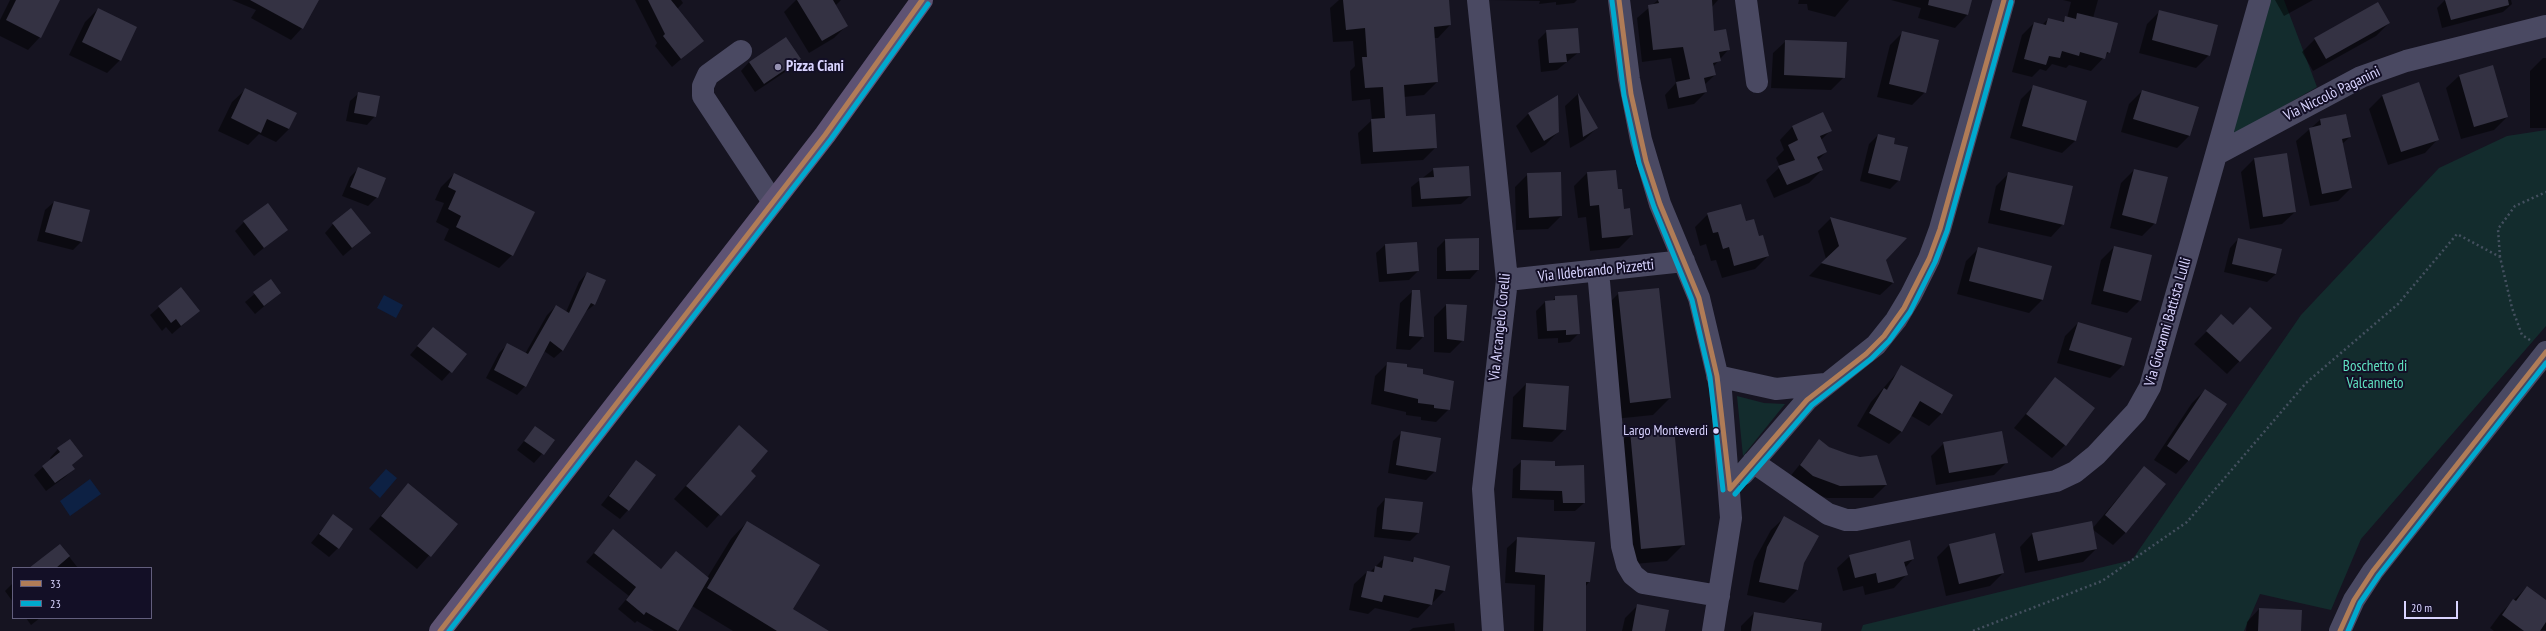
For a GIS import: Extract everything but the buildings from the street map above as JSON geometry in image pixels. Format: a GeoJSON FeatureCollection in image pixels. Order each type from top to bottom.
{"type":"FeatureCollection","features":[{"type":"Feature","properties":{"kind":"main road"},"geometry":{"type":"LineString","coordinates":[[440,631],[773,202],[824,135],[922,0]]}},
{"type":"Feature","properties":{"kind":"street","name":"Via Arcangelo Corelli"},"geometry":{"type":"LineString","coordinates":[[1478,0],[1508,280],[1483,484],[1493,631]]}},
{"type":"Feature","properties":{"kind":"street"},"geometry":{"type":"LineString","coordinates":[[1619,0],[1631,94],[1641,140],[1660,204],[1698,298],[1717,376],[1730,489],[1730,532],[1713,631]]}},
{"type":"Feature","properties":{"kind":"street"},"geometry":{"type":"LineString","coordinates":[[1746,0],[1757,82]]}},
{"type":"Feature","properties":{"kind":"street"},"geometry":{"type":"LineString","coordinates":[[1730,489],[1799,409],[1824,384],[1857,361],[1884,336],[1904,308],[1929,259],[1940,229],[2004,0]]}},
{"type":"Feature","properties":{"kind":"street","name":"Via Giovanni Battista Lulli"},"geometry":{"type":"LineString","coordinates":[[1753,462],[1823,511],[1836,517],[1850,520],[2048,483],[2076,472],[2126,425],[2145,400],[2155,374],[2260,0]]}},
{"type":"Feature","properties":{"kind":"street","name":"Via Niccolò Paganini"},"geometry":{"type":"LineString","coordinates":[[2217,154],[2361,77],[2412,59],[2546,26]]}},
{"type":"Feature","properties":{"kind":"street"},"geometry":{"type":"LineString","coordinates":[[741,51],[708,75],[703,86],[703,96],[773,202]]}},
{"type":"Feature","properties":{"kind":"street","name":"Via Ildebrando Pizzetti"},"geometry":{"type":"LineString","coordinates":[[1508,280],[1684,261]]}},
{"type":"Feature","properties":{"kind":"street"},"geometry":{"type":"LineString","coordinates":[[1598,270],[1622,546],[1627,565],[1633,575],[1643,583],[1719,596]]}},
{"type":"Feature","properties":{"kind":"street"},"geometry":{"type":"LineString","coordinates":[[2340,631],[2354,600],[2373,571],[2540,347]]}},
{"type":"Feature","properties":{"kind":"street"},"geometry":{"type":"LineString","coordinates":[[1717,376],[1776,389],[1824,384]]}},
{"type":"Feature","properties":{"kind":"path"},"geometry":{"type":"LineString","coordinates":[[2540,347],[2522,335],[2512,308],[2500,256],[2498,229],[2514,206],[2546,192]]}},
{"type":"Feature","properties":{"kind":"path"},"geometry":{"type":"LineString","coordinates":[[1973,631],[2102,581],[2187,522],[2306,383],[2398,304],[2457,234],[2500,256]]}},
{"type":"Feature","properties":{"kind":"green space"},"geometry":{"type":"Polygon","coordinates":[[[2266,0],[2284,0],[2317,87],[2230,137],[2266,0]]]}},
{"type":"Feature","properties":{"kind":"green space","name":"Boschetto di Valcanneto"},"geometry":{"type":"Polygon","coordinates":[[[2546,130],[2546,326],[2361,539],[2331,610],[2260,594],[2244,631],[1861,631],[1863,625],[2132,560],[2301,315],[2439,168],[2507,136],[2546,130]]]}},
{"type":"Feature","properties":{"kind":"green space"},"geometry":{"type":"Polygon","coordinates":[[[1737,396],[1764,403],[1785,404],[1743,456],[1737,396]]]}},
{"type":"Feature","properties":{"kind":"water"},"geometry":{"type":"Polygon","coordinates":[[[384,295],[403,305],[396,318],[377,308],[384,295]]]}},
{"type":"Feature","properties":{"kind":"water"},"geometry":{"type":"Polygon","coordinates":[[[386,469],[397,478],[380,498],[369,488],[386,469]]]}},
{"type":"Feature","properties":{"kind":"water"},"geometry":{"type":"Polygon","coordinates":[[[90,479],[101,494],[70,516],[60,501],[90,479]]]}},
{"type":"Feature","properties":{"kind":"transit line","name":"33"},"geometry":{"type":"LineString","coordinates":[[440,631],[825,135],[922,0]]}},
{"type":"Feature","properties":{"kind":"transit line","name":"33"},"geometry":{"type":"LineString","coordinates":[[1619,0],[1631,94],[1646,161],[1660,204],[1699,298],[1717,376],[1730,489]]}},
{"type":"Feature","properties":{"kind":"transit line","name":"33"},"geometry":{"type":"LineString","coordinates":[[1730,489],[1807,400],[1866,354],[1884,336],[1904,308],[1929,259],[1940,229],[2004,0]]}},
{"type":"Feature","properties":{"kind":"transit line","name":"23"},"geometry":{"type":"LineString","coordinates":[[1612,1],[1624,95],[1639,163],[1654,207],[1692,300],[1710,377],[1723,490]]}},
{"type":"Feature","properties":{"kind":"transit line","name":"23"},"geometry":{"type":"LineString","coordinates":[[1735,494],[1812,405],[1871,359],[1889,341],[1910,312],[1935,262],[1947,231],[2011,2]]}},
{"type":"Feature","properties":{"kind":"transit line","name":"23"},"geometry":{"type":"LineString","coordinates":[[449,631],[831,139],[928,4]]}},
{"type":"Feature","properties":{"kind":"transit line","name":"33"},"geometry":{"type":"LineString","coordinates":[[2340,631],[2354,600],[2373,571],[2546,352]]}},
{"type":"Feature","properties":{"kind":"transit line","name":"23"},"geometry":{"type":"LineString","coordinates":[[2348,631],[2360,603],[2379,575],[2546,363]]}},
{"type":"Feature","properties":{"kind":"place","name":"Pizza Ciani"},"geometry":{"type":"Point","coordinates":[778,67]}},
{"type":"Feature","properties":{"kind":"place","name":"Largo Monteverdi"},"geometry":{"type":"Point","coordinates":[1716,431]}}]}
